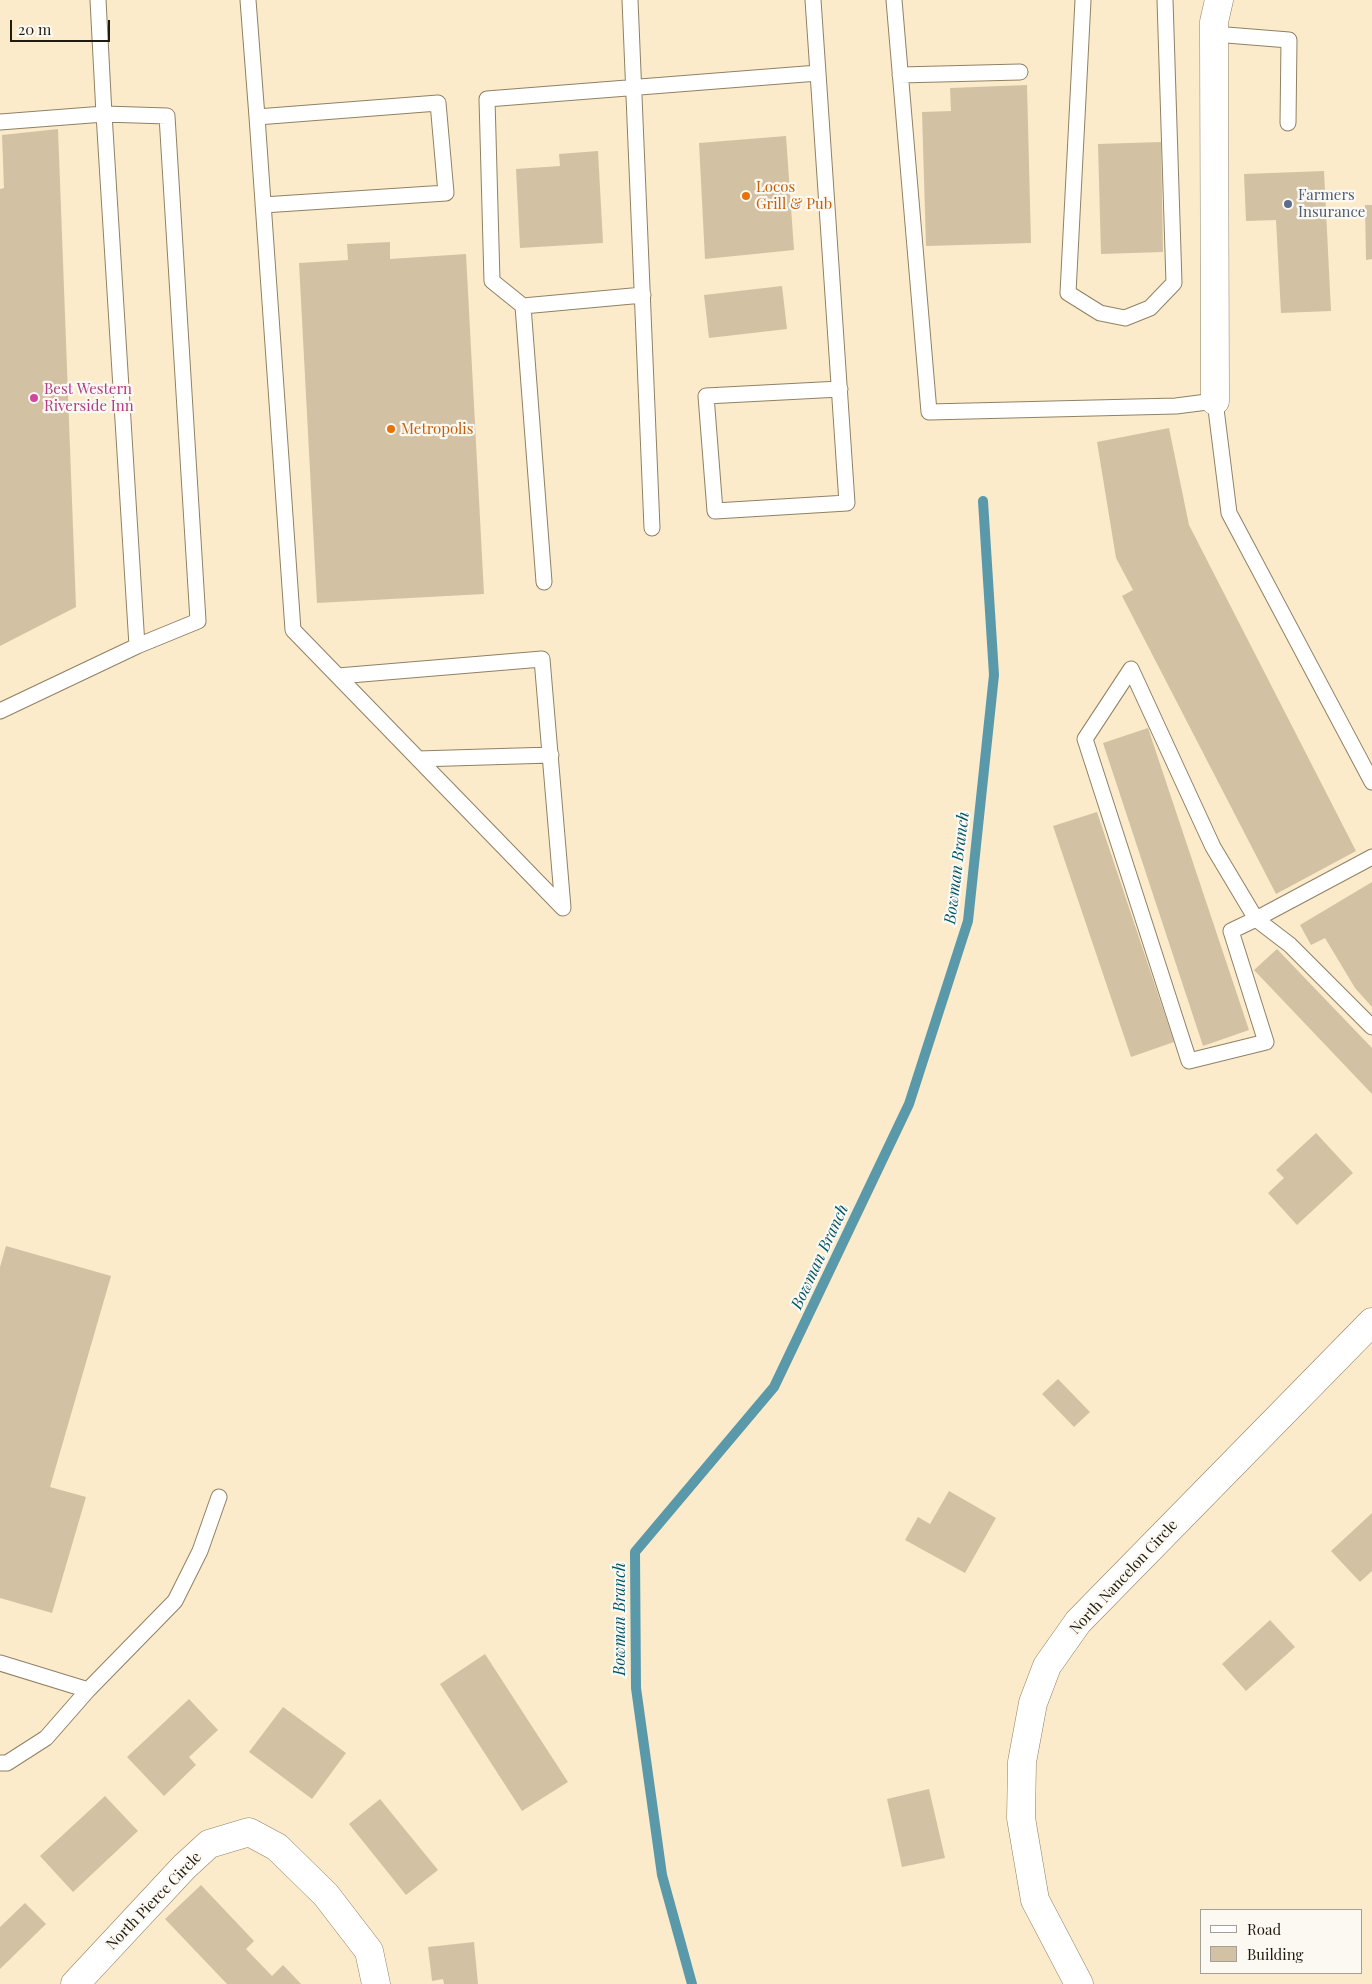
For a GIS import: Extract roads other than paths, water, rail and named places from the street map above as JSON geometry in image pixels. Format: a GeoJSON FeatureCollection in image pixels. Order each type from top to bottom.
{"type":"FeatureCollection","features":[{"type":"Feature","properties":{"kind":"street"},"geometry":{"type":"LineString","coordinates":[[1215,401],[1214,22],[1219,0]]}},
{"type":"Feature","properties":{"kind":"street","name":"North Nancelon Circle"},"geometry":{"type":"LineString","coordinates":[[1079,1984],[1035,1900],[1022,1818],[1022,1762],[1033,1703],[1047,1666],[1078,1622],[1372,1322]]}},
{"type":"Feature","properties":{"kind":"street","name":"North Pierce Circle"},"geometry":{"type":"LineString","coordinates":[[75,1984],[184,1866],[209,1844],[249,1832],[277,1847],[326,1895],[369,1951],[376,1984]]}},
{"type":"Feature","properties":{"kind":"lane"},"geometry":{"type":"LineString","coordinates":[[98,0],[137,646]]}},
{"type":"Feature","properties":{"kind":"lane"},"geometry":{"type":"LineString","coordinates":[[248,0],[292,630],[564,908],[542,658],[338,676]]}},
{"type":"Feature","properties":{"kind":"lane"},"geometry":{"type":"LineString","coordinates":[[630,0],[652,528]]}},
{"type":"Feature","properties":{"kind":"lane"},"geometry":{"type":"LineString","coordinates":[[813,0],[840,389],[847,503],[715,511],[706,396],[840,389]]}},
{"type":"Feature","properties":{"kind":"lane"},"geometry":{"type":"LineString","coordinates":[[894,0],[929,412],[1176,406],[1215,401],[1229,513],[1372,782]]}},
{"type":"Feature","properties":{"kind":"lane"},"geometry":{"type":"LineString","coordinates":[[1083,0],[1068,293],[1100,313],[1125,318],[1150,308],[1174,283],[1165,0]]}},
{"type":"Feature","properties":{"kind":"lane"},"geometry":{"type":"LineString","coordinates":[[1214,34],[1289,40],[1288,123]]}},
{"type":"Feature","properties":{"kind":"lane"},"geometry":{"type":"LineString","coordinates":[[900,75],[1020,72]]}},
{"type":"Feature","properties":{"kind":"lane"},"geometry":{"type":"LineString","coordinates":[[642,295],[523,306],[492,281],[487,99],[818,73]]}},
{"type":"Feature","properties":{"kind":"lane"},"geometry":{"type":"LineString","coordinates":[[257,118],[438,103],[446,193],[263,205]]}},
{"type":"Feature","properties":{"kind":"lane"},"geometry":{"type":"LineString","coordinates":[[0,122],[104,114],[167,116],[198,621],[137,646],[0,711]]}},
{"type":"Feature","properties":{"kind":"lane"},"geometry":{"type":"LineString","coordinates":[[523,306],[544,582]]}},
{"type":"Feature","properties":{"kind":"lane"},"geometry":{"type":"LineString","coordinates":[[1372,857],[1256,919],[1231,931],[1266,1042],[1189,1061],[1085,739],[1131,669],[1213,847],[1256,919],[1290,945],[1372,1027]]}},
{"type":"Feature","properties":{"kind":"lane"},"geometry":{"type":"LineString","coordinates":[[418,759],[551,755]]}},
{"type":"Feature","properties":{"kind":"lane"},"geometry":{"type":"LineString","coordinates":[[0,1763],[7,1763],[46,1738],[88,1690],[176,1601],[200,1551],[219,1497]]}},
{"type":"Feature","properties":{"kind":"lane"},"geometry":{"type":"LineString","coordinates":[[0,1663],[88,1690]]}},
{"type":"Feature","properties":{"kind":"waterway","name":"Bowman Branch"},"geometry":{"type":"LineString","coordinates":[[692,1984],[662,1875],[636,1688],[635,1552],[774,1387],[909,1104],[968,921],[994,675],[983,501]]}},
{"type":"Feature","properties":{"kind":"place","name":"Locos Grill & Pub"},"geometry":{"type":"Point","coordinates":[746,196]}},
{"type":"Feature","properties":{"kind":"place","name":"Farmers Insurance"},"geometry":{"type":"Point","coordinates":[1288,204]}},
{"type":"Feature","properties":{"kind":"place","name":"Best Western Riverside Inn"},"geometry":{"type":"Point","coordinates":[34,398]}},
{"type":"Feature","properties":{"kind":"place","name":"Metropolis"},"geometry":{"type":"Point","coordinates":[391,429]}}]}
